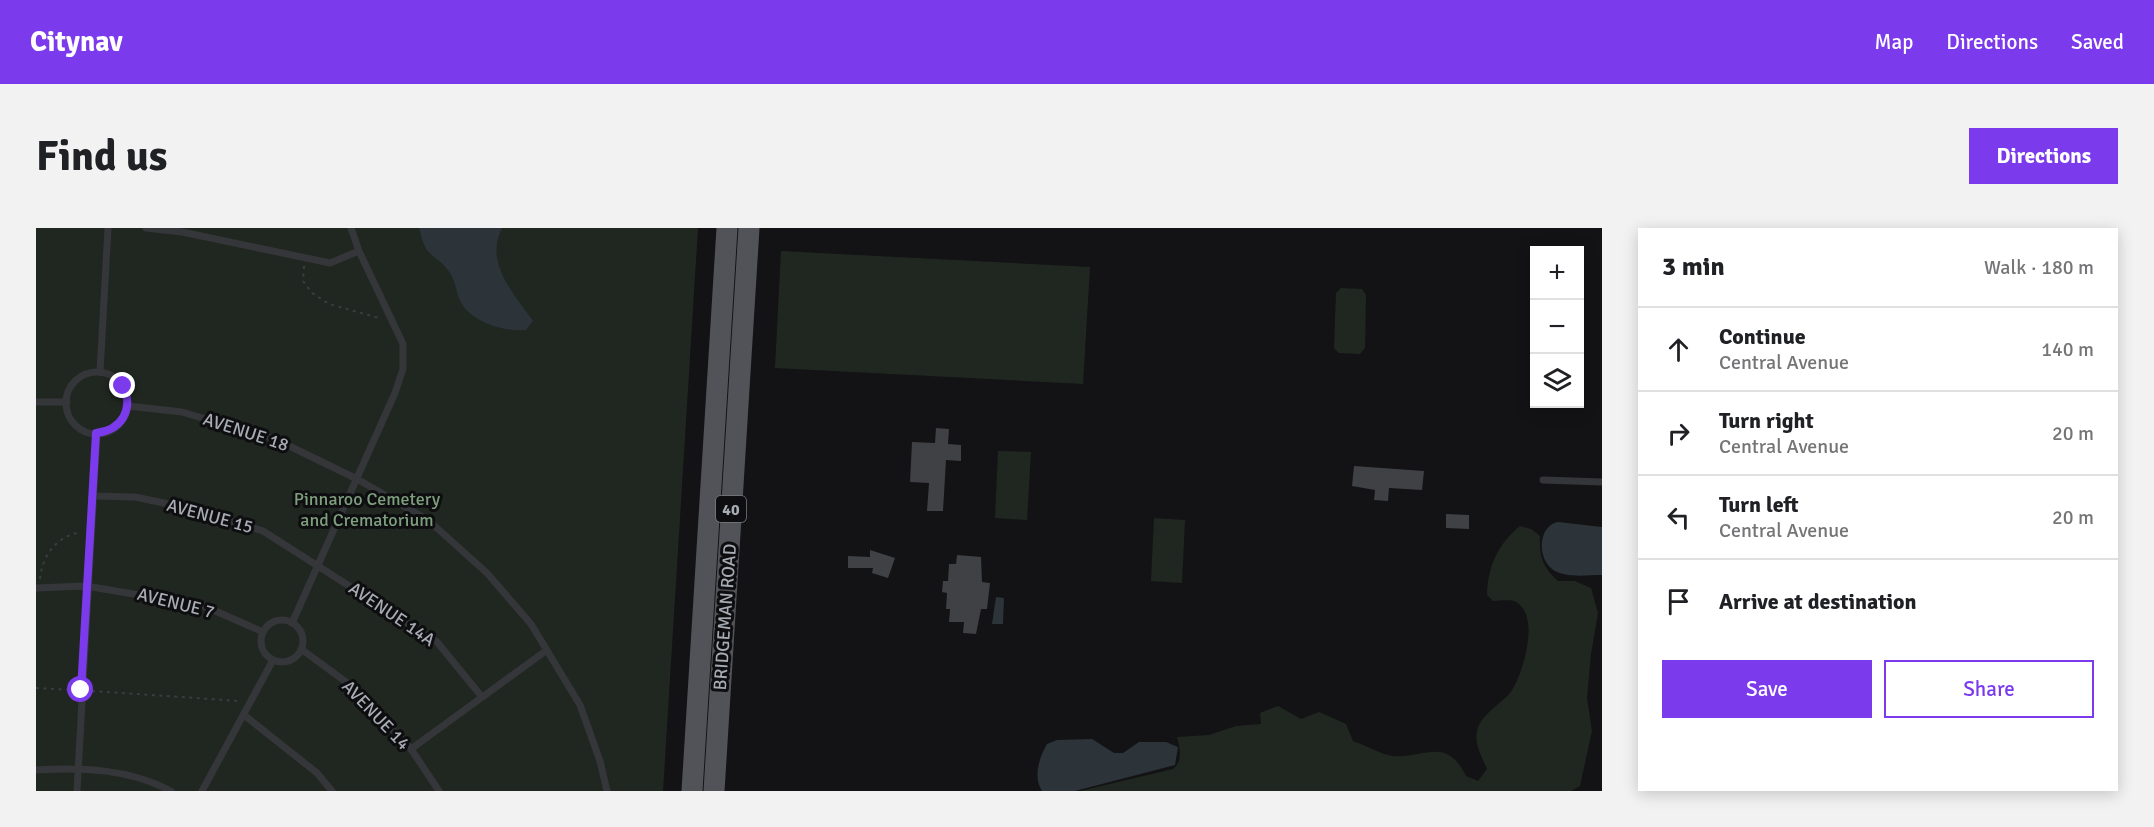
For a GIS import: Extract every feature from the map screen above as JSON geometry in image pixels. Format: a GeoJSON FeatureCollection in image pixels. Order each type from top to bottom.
{"type":"FeatureCollection","features":[{"type":"Feature","properties":{"kind":"main road","name":"BRIDGEMAN ROAD"},"geometry":{"type":"LineString","coordinates":[[692,791],[727,228]]}},
{"type":"Feature","properties":{"kind":"main road","name":"BRIDGEMAN ROAD"},"geometry":{"type":"LineString","coordinates":[[714,791],[749,228]]}},
{"type":"Feature","properties":{"kind":"lane"},"geometry":{"type":"LineString","coordinates":[[100,372],[108,228]]}},
{"type":"Feature","properties":{"kind":"lane"},"geometry":{"type":"LineString","coordinates":[[146,228],[182,232],[330,263],[359,251]]}},
{"type":"Feature","properties":{"kind":"lane"},"geometry":{"type":"LineString","coordinates":[[292,622],[395,393],[403,369],[403,344],[359,251],[351,228]]}},
{"type":"Feature","properties":{"kind":"lane"},"geometry":{"type":"LineString","coordinates":[[100,372],[116,378],[123,386],[128,406],[124,419],[117,427],[96,433],[81,429],[73,422],[67,402],[72,385],[79,378],[100,372]]}},
{"type":"Feature","properties":{"kind":"lane"},"geometry":{"type":"LineString","coordinates":[[36,402],[67,402]]}},
{"type":"Feature","properties":{"kind":"lane","name":"AVENUE 18"},"geometry":{"type":"LineString","coordinates":[[128,406],[182,412],[278,440],[357,478],[428,520],[487,573],[531,624],[580,705],[600,761],[607,791]]}},
{"type":"Feature","properties":{"kind":"lane"},"geometry":{"type":"LineString","coordinates":[[77,791],[86,586],[96,433]]}},
{"type":"Feature","properties":{"kind":"lane"},"geometry":{"type":"LineString","coordinates":[[1543,480],[1602,482]]}},
{"type":"Feature","properties":{"kind":"lane","name":"AVENUE 15"},"geometry":{"type":"LineString","coordinates":[[92,496],[135,497],[263,531],[318,564]]}},
{"type":"Feature","properties":{"kind":"lane","name":"AVENUE 14A"},"geometry":{"type":"LineString","coordinates":[[318,564],[437,642],[482,697]]}},
{"type":"Feature","properties":{"kind":"lane","name":"AVENUE 7"},"geometry":{"type":"LineString","coordinates":[[38,588],[86,586],[204,606],[263,632]]}},
{"type":"Feature","properties":{"kind":"lane"},"geometry":{"type":"LineString","coordinates":[[273,622],[292,622],[301,632],[302,649],[289,661],[273,660],[264,652],[261,645],[263,632],[273,622]]}},
{"type":"Feature","properties":{"kind":"lane","name":"AVENUE 14"},"geometry":{"type":"LineString","coordinates":[[302,649],[353,687],[411,749],[439,791]]}},
{"type":"Feature","properties":{"kind":"lane"},"geometry":{"type":"LineString","coordinates":[[411,749],[547,650]]}},
{"type":"Feature","properties":{"kind":"lane"},"geometry":{"type":"LineString","coordinates":[[202,791],[273,660]]}},
{"type":"Feature","properties":{"kind":"lane"},"geometry":{"type":"LineString","coordinates":[[244,715],[317,773],[332,791]]}},
{"type":"Feature","properties":{"kind":"lane"},"geometry":{"type":"LineString","coordinates":[[36,770],[78,768],[150,780],[171,791]]}},
{"type":"Feature","properties":{"kind":"path"},"geometry":{"type":"LineString","coordinates":[[305,257],[303,281],[312,293],[329,304],[375,319],[391,316]]}},
{"type":"Feature","properties":{"kind":"path"},"geometry":{"type":"LineString","coordinates":[[38,588],[42,563],[54,546],[68,534],[90,531]]}},
{"type":"Feature","properties":{"kind":"path"},"geometry":{"type":"LineString","coordinates":[[36,688],[251,702]]}},
{"type":"Feature","properties":{"kind":"green space","name":"Pinnaroo Cemetery and Crematorium"},"geometry":{"type":"Polygon","coordinates":[[[36,228],[698,228],[663,791],[36,791],[36,228]]]}},
{"type":"Feature","properties":{"kind":"green space"},"geometry":{"type":"Polygon","coordinates":[[[781,251],[1090,267],[1083,384],[775,368],[781,251]]]}},
{"type":"Feature","properties":{"kind":"green space"},"geometry":{"type":"Polygon","coordinates":[[[1341,288],[1362,289],[1366,295],[1365,348],[1360,354],[1339,353],[1334,348],[1336,293],[1341,288]]]}},
{"type":"Feature","properties":{"kind":"green space"},"geometry":{"type":"Polygon","coordinates":[[[998,451],[1031,452],[1027,520],[995,518],[998,451]]]}},
{"type":"Feature","properties":{"kind":"green space"},"geometry":{"type":"Polygon","coordinates":[[[1154,518],[1185,520],[1182,583],[1151,581],[1154,518]]]}},
{"type":"Feature","properties":{"kind":"green space"},"geometry":{"type":"Polygon","coordinates":[[[1520,526],[1531,529],[1540,536],[1543,561],[1558,581],[1575,581],[1591,588],[1598,613],[1587,698],[1592,731],[1580,786],[1571,791],[1080,791],[1173,769],[1178,762],[1180,750],[1177,737],[1209,735],[1236,726],[1261,724],[1260,713],[1278,706],[1301,719],[1319,712],[1346,724],[1353,741],[1388,755],[1404,756],[1442,752],[1458,763],[1466,776],[1478,781],[1487,769],[1476,737],[1479,725],[1516,684],[1527,646],[1529,632],[1523,609],[1516,602],[1493,601],[1487,595],[1489,575],[1495,557],[1505,541],[1520,526]]]}},
{"type":"Feature","properties":{"kind":"shaded area"},"geometry":{"type":"Polygon","coordinates":[[[419,228],[502,228],[497,241],[499,266],[510,289],[533,321],[526,330],[508,329],[488,324],[470,313],[459,298],[450,272],[427,250],[419,228]]]}},
{"type":"Feature","properties":{"kind":"shaded area"},"geometry":{"type":"Polygon","coordinates":[[[1558,522],[1602,527],[1602,575],[1566,575],[1549,566],[1543,552],[1543,537],[1551,525],[1558,522]]]}},
{"type":"Feature","properties":{"kind":"shaded area"},"geometry":{"type":"Polygon","coordinates":[[[996,597],[1004,598],[1003,624],[992,624],[996,597]]]}},
{"type":"Feature","properties":{"kind":"shaded area"},"geometry":{"type":"Polygon","coordinates":[[[1092,739],[1114,753],[1123,753],[1139,742],[1166,742],[1178,747],[1175,765],[1075,791],[1042,791],[1039,786],[1038,768],[1047,744],[1057,740],[1092,739]]]}},
{"type":"Feature","properties":{"kind":"building"},"geometry":{"type":"Polygon","coordinates":[[[936,428],[949,429],[948,444],[961,445],[961,461],[946,460],[943,511],[927,511],[929,483],[910,482],[912,442],[935,443],[936,428]]]}},
{"type":"Feature","properties":{"kind":"building"},"geometry":{"type":"Polygon","coordinates":[[[1354,466],[1424,471],[1422,490],[1389,488],[1388,501],[1374,500],[1375,490],[1352,486],[1354,466]]]}},
{"type":"Feature","properties":{"kind":"building"},"geometry":{"type":"Polygon","coordinates":[[[1446,514],[1469,515],[1469,529],[1446,528],[1446,514]]]}},
{"type":"Feature","properties":{"kind":"building"},"geometry":{"type":"Polygon","coordinates":[[[870,550],[895,558],[888,578],[872,573],[873,568],[848,568],[848,556],[870,557],[870,550]]]}},
{"type":"Feature","properties":{"kind":"building"},"geometry":{"type":"Polygon","coordinates":[[[957,555],[981,557],[982,582],[990,583],[987,609],[981,609],[976,634],[963,633],[964,622],[949,622],[950,609],[946,609],[947,593],[942,592],[943,581],[948,581],[949,564],[956,564],[957,555]]]}},
{"type":"Feature","properties":{"kind":"route"},"geometry":{"type":"LineString","coordinates":[[81,690],[96,433],[107,432],[117,427],[124,419],[128,406],[128,395],[123,386]]}}]}
